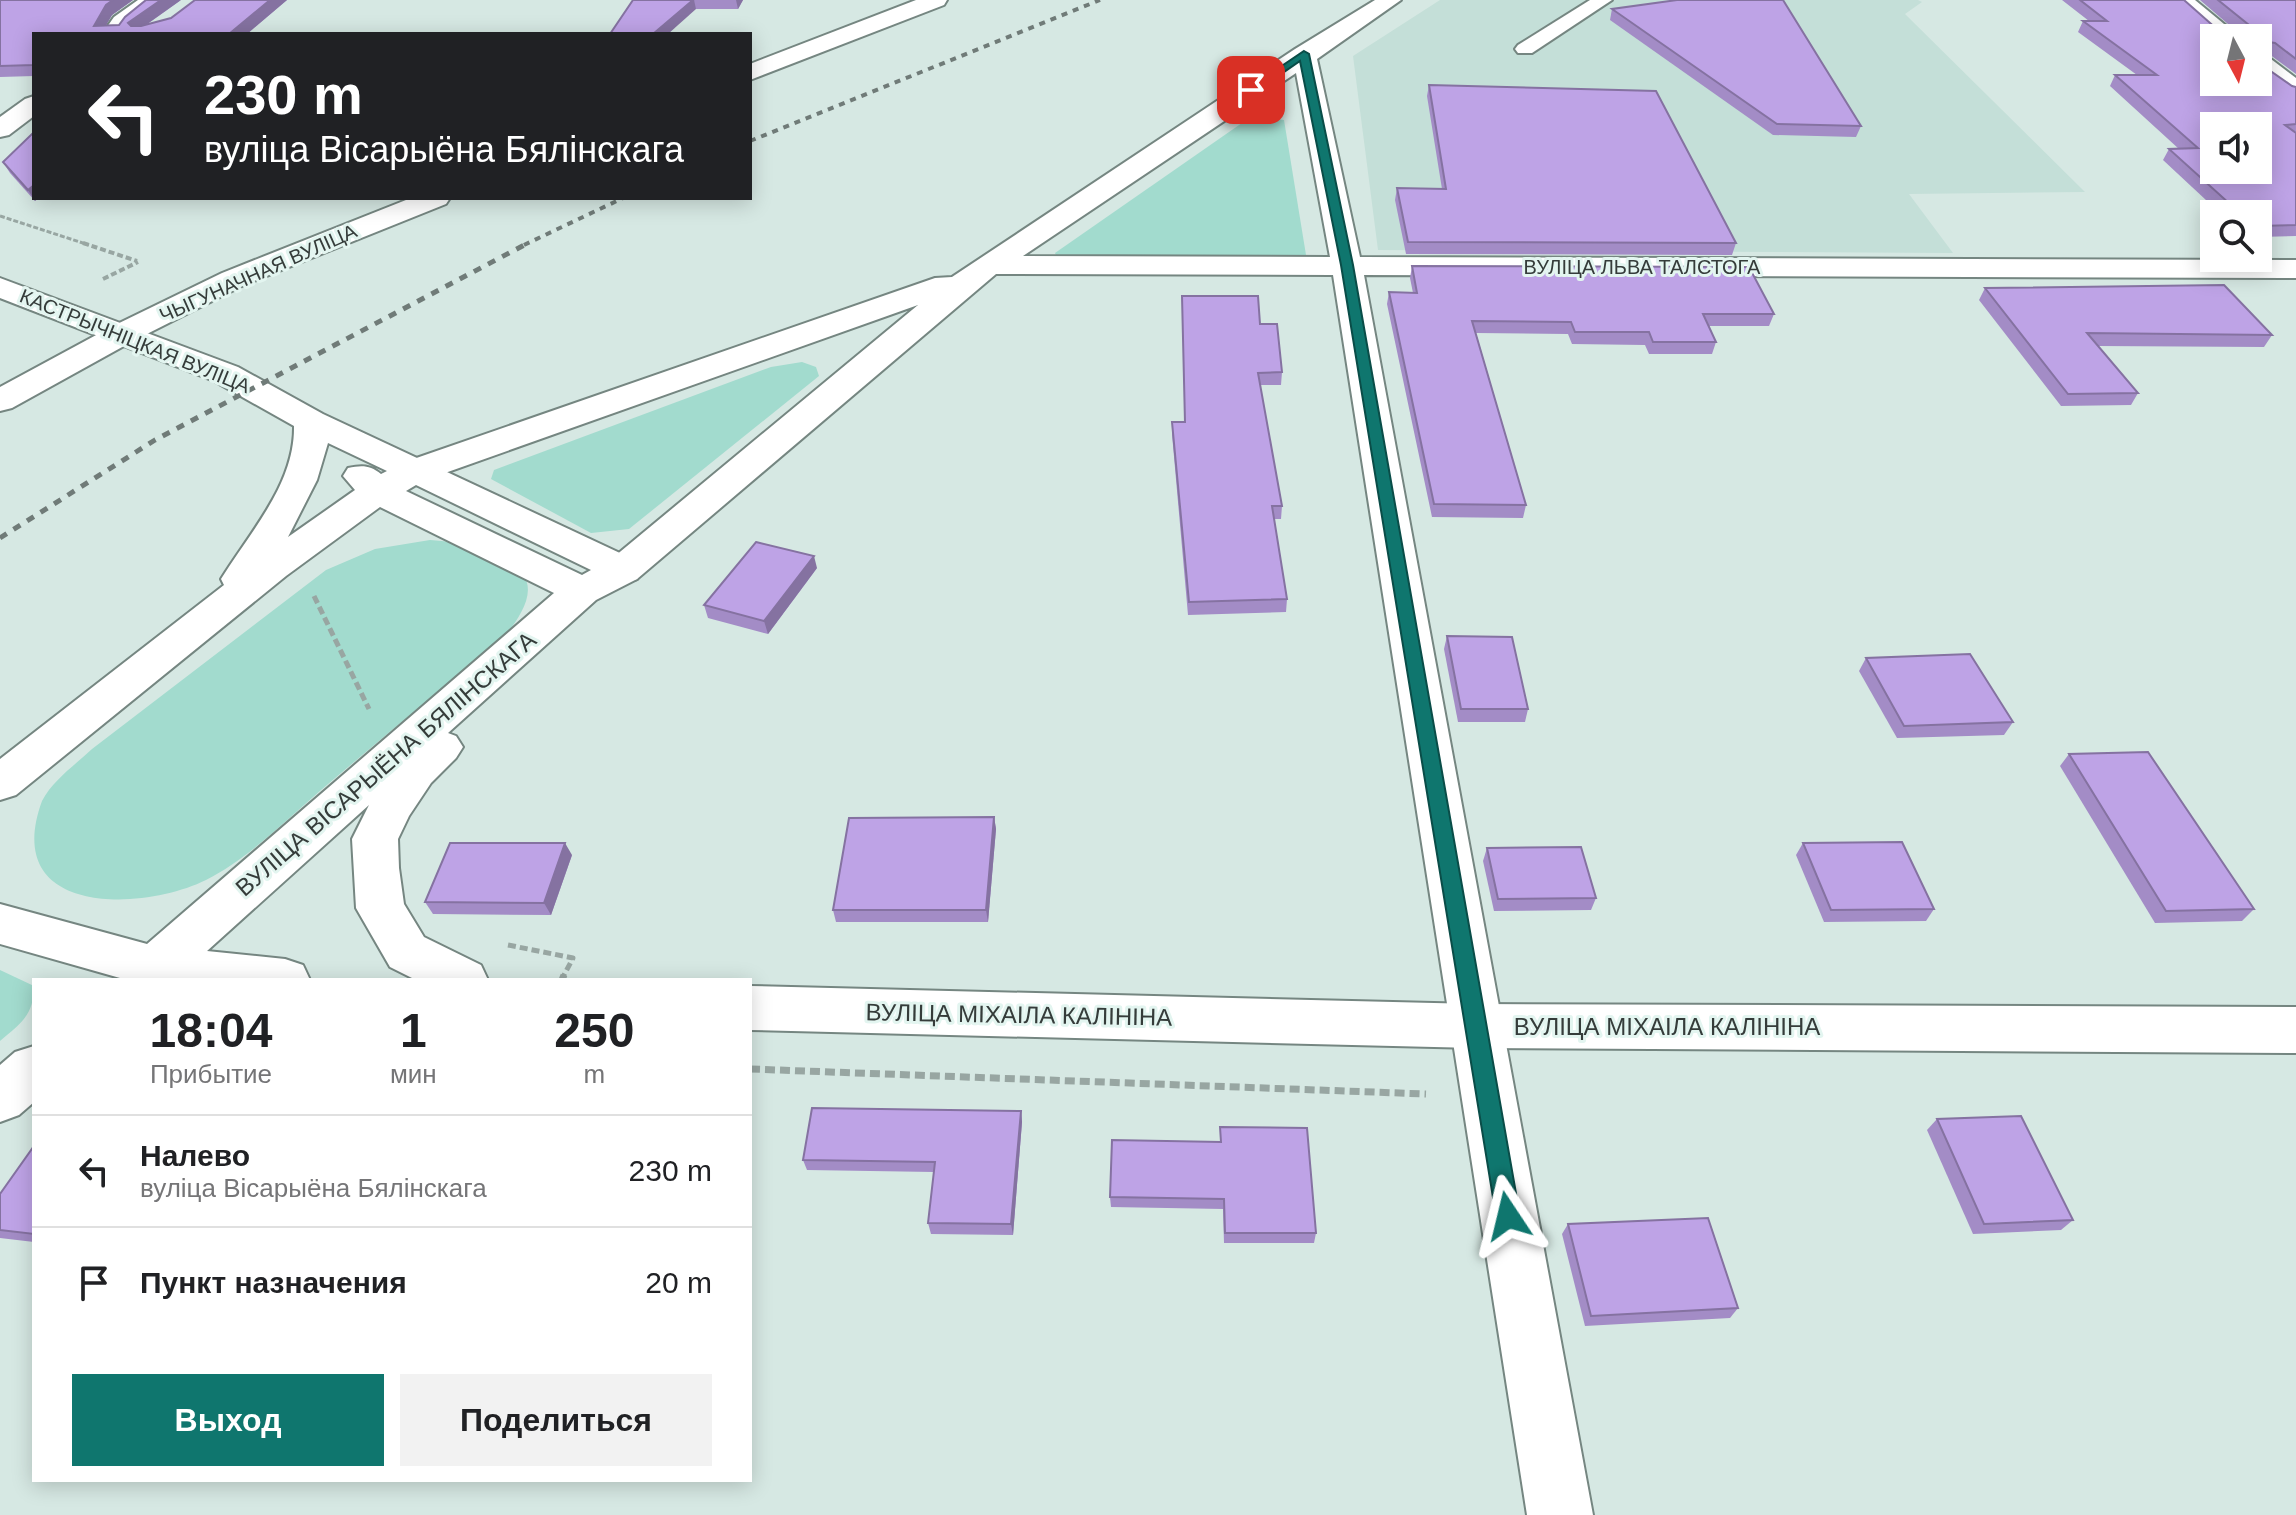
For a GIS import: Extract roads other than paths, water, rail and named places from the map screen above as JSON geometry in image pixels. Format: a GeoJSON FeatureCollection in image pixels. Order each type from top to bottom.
{"type":"FeatureCollection","features":[{"type":"Feature","properties":{"kind":"street"},"geometry":{"type":"LineString","coordinates":[[752,72],[936,0]]}},
{"type":"Feature","properties":{"kind":"street","name":"ВУЛІЦА ВІСАРЫЁНА БЯЛІНСКАГА"},"geometry":{"type":"LineString","coordinates":[[147,973],[582,591],[623,570],[980,271],[1390,0]]}},
{"type":"Feature","properties":{"kind":"street"},"geometry":{"type":"LineString","coordinates":[[2181,0],[2211,24]]}},
{"type":"Feature","properties":{"kind":"street"},"geometry":{"type":"LineString","coordinates":[[1304,54],[1347,265],[1560,1515]]}},
{"type":"Feature","properties":{"kind":"street"},"geometry":{"type":"LineString","coordinates":[[2272,72],[2296,90]]}},
{"type":"Feature","properties":{"kind":"street"},"geometry":{"type":"LineString","coordinates":[[0,129],[32,105]]}},
{"type":"Feature","properties":{"kind":"street","name":"ЧЫГУНАЧНАЯ ВУЛІЦА"},"geometry":{"type":"LineString","coordinates":[[0,401],[122,334],[233,279],[431,200]]}},
{"type":"Feature","properties":{"kind":"street","name":"ВУЛІЦА ЛЬВА ТАЛСТОГА"},"geometry":{"type":"LineString","coordinates":[[980,271],[1347,265],[2296,269]]}},
{"type":"Feature","properties":{"kind":"street","name":"ВУЛІЦА ВІСАРЫЁНА БЯЛІНСКАГА"},"geometry":{"type":"LineString","coordinates":[[0,783],[272,567],[377,491],[415,471],[980,271]]}},
{"type":"Feature","properties":{"kind":"street","name":"КАСТРЫЧНІЦКАЯ ВУЛІЦА"},"geometry":{"type":"LineString","coordinates":[[0,287],[226,374],[313,427],[415,471]]}},
{"type":"Feature","properties":{"kind":"street"},"geometry":{"type":"LineString","coordinates":[[313,427],[377,491],[582,591]]}},
{"type":"Feature","properties":{"kind":"street"},"geometry":{"type":"LineString","coordinates":[[215,610],[257,559],[304,467],[313,427]]}},
{"type":"Feature","properties":{"kind":"street"},"geometry":{"type":"LineString","coordinates":[[415,471],[623,570],[415,771],[390,808],[375,839],[380,908],[407,952],[459,978]]}},
{"type":"Feature","properties":{"kind":"street"},"geometry":{"type":"LineString","coordinates":[[0,924],[147,973],[246,978]]}},
{"type":"Feature","properties":{"kind":"street","name":"ВУЛІЦА МІХАІЛА КАЛІНІНА"},"geometry":{"type":"LineString","coordinates":[[752,1008],[1475,1026],[2296,1030]]}},
{"type":"Feature","properties":{"kind":"street"},"geometry":{"type":"LineString","coordinates":[[0,1098],[32,1071]]}},
{"type":"Feature","properties":{"kind":"lane"},"geometry":{"type":"LineString","coordinates":[[113,32],[121,21],[150,0]]}},
{"type":"Feature","properties":{"kind":"lane"},"geometry":{"type":"LineString","coordinates":[[1525,49],[1603,0]]}},
{"type":"Feature","properties":{"kind":"railway"},"geometry":{"type":"LineString","coordinates":[[752,140],[1100,0]]}},
{"type":"Feature","properties":{"kind":"railway"},"geometry":{"type":"LineString","coordinates":[[526,244],[619,200]]}},
{"type":"Feature","properties":{"kind":"railway"},"geometry":{"type":"LineString","coordinates":[[0,538],[155,440],[526,244]]}}]}
